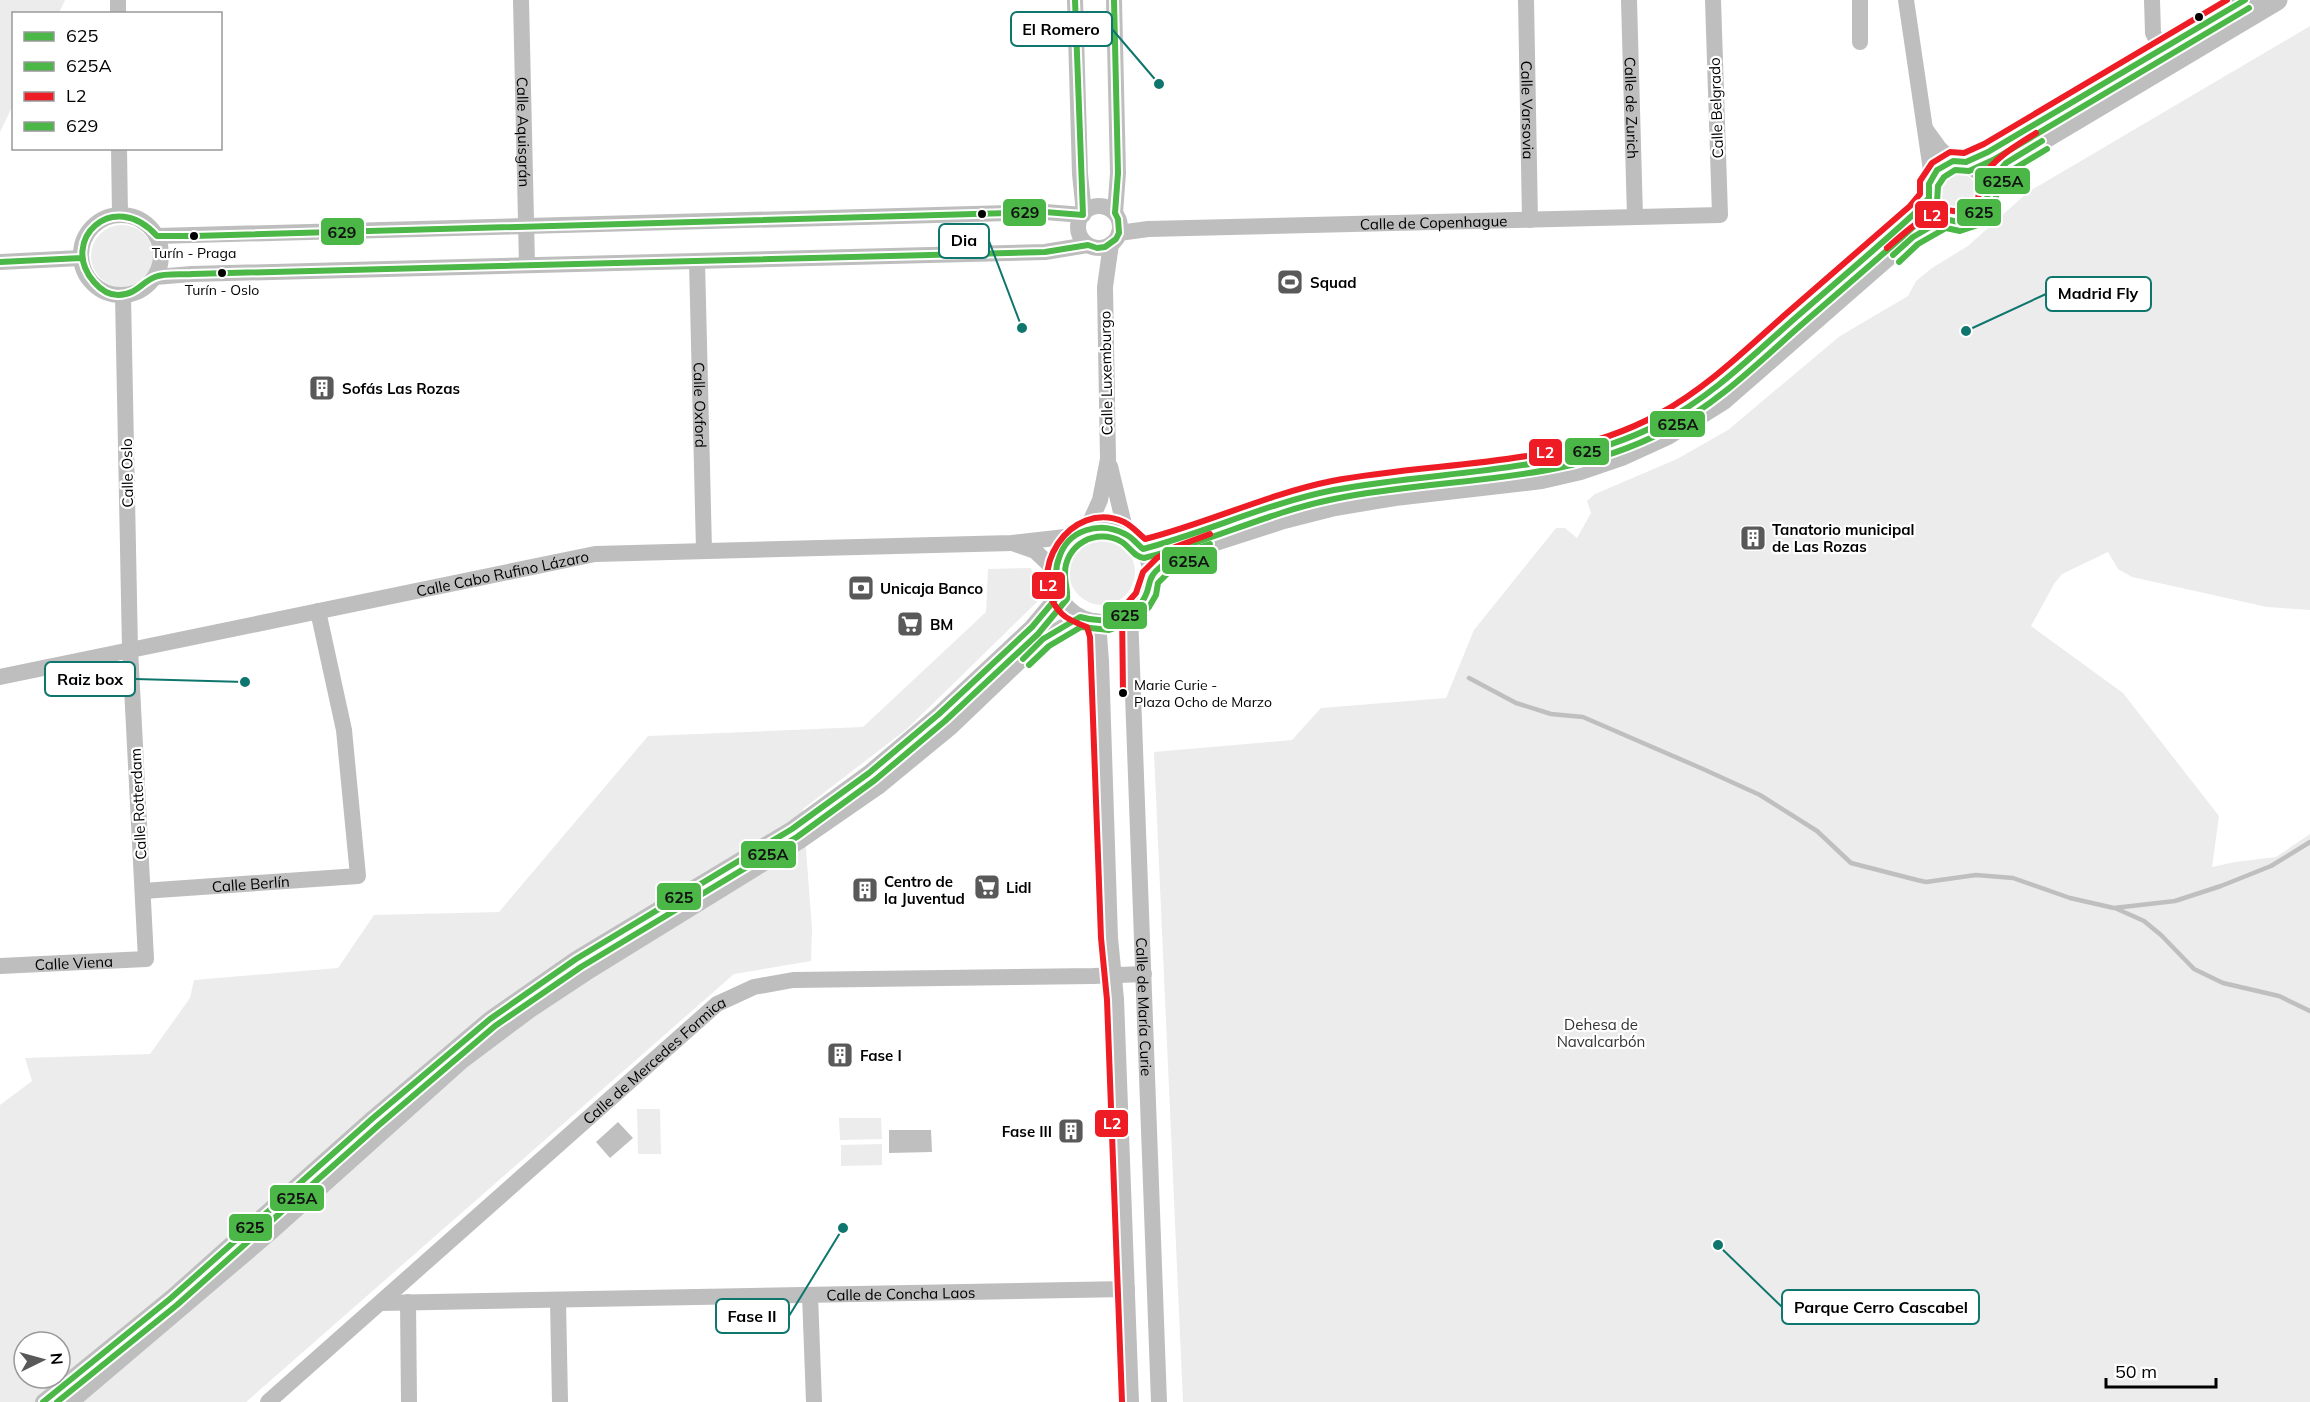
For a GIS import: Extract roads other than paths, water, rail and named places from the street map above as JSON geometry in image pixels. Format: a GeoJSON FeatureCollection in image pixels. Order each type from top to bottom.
{"type":"FeatureCollection","features":[{"type":"Feature","properties":{"kind":"street","name":"Calle Aquisgrán"},"geometry":{"type":"LineString","coordinates":[[521,0],[527,265]]}},
{"type":"Feature","properties":{"kind":"street"},"geometry":{"type":"LineString","coordinates":[[1076,0],[1083,214],[1078,227],[1079,234],[1089,246]]}},
{"type":"Feature","properties":{"kind":"street","name":"Calle Luxemburgo"},"geometry":{"type":"LineString","coordinates":[[1080,532],[1100,500],[1108,459],[1105,287],[1116,227],[1118,172],[1114,0]]}},
{"type":"Feature","properties":{"kind":"street","name":"Calle Varsovia"},"geometry":{"type":"LineString","coordinates":[[1526,0],[1530,220]]}},
{"type":"Feature","properties":{"kind":"street","name":"Calle de Zurich"},"geometry":{"type":"LineString","coordinates":[[1629,0],[1635,217]]}},
{"type":"Feature","properties":{"kind":"street","name":"Calle Belgrado"},"geometry":{"type":"LineString","coordinates":[[1713,0],[1720,215]]}},
{"type":"Feature","properties":{"kind":"street"},"geometry":{"type":"LineString","coordinates":[[1860,0],[1860,42]]}},
{"type":"Feature","properties":{"kind":"street"},"geometry":{"type":"LineString","coordinates":[[1906,0],[1932,177]]}},
{"type":"Feature","properties":{"kind":"street"},"geometry":{"type":"LineString","coordinates":[[2152,0],[2153,33],[2161,48]]}},
{"type":"Feature","properties":{"kind":"street"},"geometry":{"type":"LineString","coordinates":[[1925,130],[1939,148],[1960,162],[1976,166],[1984,174],[1988,185],[1987,203],[1975,217],[1959,222],[1944,219],[1934,210],[1929,198],[1929,184],[1937,170],[1960,162],[1988,152],[2245,0]]}},
{"type":"Feature","properties":{"kind":"street"},"geometry":{"type":"LineString","coordinates":[[1988,185],[2006,163],[2020,153],[2277,0]]}},
{"type":"Feature","properties":{"kind":"street"},"geometry":{"type":"LineString","coordinates":[[119,150],[120,215]]}},
{"type":"Feature","properties":{"kind":"street"},"geometry":{"type":"LineString","coordinates":[[1143,549],[1180,539],[1280,504],[1333,491],[1538,464],[1576,457],[1617,443],[1660,423],[1715,388],[1904,224],[1929,198]]}},
{"type":"Feature","properties":{"kind":"street"},"geometry":{"type":"LineString","coordinates":[[155,277],[192,274],[1046,252],[1089,246],[1105,248],[1116,227],[1107,208],[1099,207],[1091,208],[1083,214],[1045,212],[157,236]]}},
{"type":"Feature","properties":{"kind":"street"},"geometry":{"type":"LineString","coordinates":[[120,215],[134,217],[147,224],[157,236],[162,257],[155,277],[135,294],[123,296],[107,293],[94,285],[85,273],[81,258],[83,242],[91,228],[104,219],[120,215]]}},
{"type":"Feature","properties":{"kind":"street","name":"Calle de Copenhague"},"geometry":{"type":"LineString","coordinates":[[1116,227],[1148,229],[1720,215]]}},
{"type":"Feature","properties":{"kind":"street"},"geometry":{"type":"LineString","coordinates":[[1150,578],[1166,564],[1185,553],[1284,521],[1335,508],[1395,498],[1542,481],[1581,472],[1622,458],[1668,437],[1724,402],[1913,237],[1944,219]]}},
{"type":"Feature","properties":{"kind":"street","name":"Calle Luxemburgo"},"geometry":{"type":"LineString","coordinates":[[1089,246],[1105,287]]}},
{"type":"Feature","properties":{"kind":"street"},"geometry":{"type":"LineString","coordinates":[[0,262],[81,258]]}},
{"type":"Feature","properties":{"kind":"street","name":"Calle Oxford"},"geometry":{"type":"LineString","coordinates":[[697,261],[704,550]]}},
{"type":"Feature","properties":{"kind":"street","name":"Calle Oslo"},"geometry":{"type":"LineString","coordinates":[[123,296],[130,650]]}},
{"type":"Feature","properties":{"kind":"street","name":"Calle Luxemburgo"},"geometry":{"type":"LineString","coordinates":[[1108,459],[1126,533]]}},
{"type":"Feature","properties":{"kind":"street"},"geometry":{"type":"LineString","coordinates":[[70,1402],[270,1233],[462,1061],[530,1010],[800,841],[878,787],[951,727],[1043,639],[1087,619],[1118,619],[1130,614],[1147,592],[1150,578],[1149,563],[1143,549],[1126,533],[1114,528],[1100,526],[1080,532],[1060,551],[1055,570],[1055,583],[1059,595],[1068,607],[1087,619]]}},
{"type":"Feature","properties":{"kind":"street","name":"Calle Cabo Rufino Lázaro"},"geometry":{"type":"LineString","coordinates":[[0,677],[595,554],[1012,543],[1080,532]]}},
{"type":"Feature","properties":{"kind":"street","name":"Calle Cabo Rufino Lázaro"},"geometry":{"type":"LineString","coordinates":[[1012,543],[1035,551],[1055,570]]}},
{"type":"Feature","properties":{"kind":"street"},"geometry":{"type":"LineString","coordinates":[[43,1402],[171,1298],[373,1118],[490,1019],[576,959],[792,829],[869,773],[964,691],[1032,627],[1059,595]]}},
{"type":"Feature","properties":{"kind":"street","name":"Calle Berlín"},"geometry":{"type":"LineString","coordinates":[[143,891],[358,876],[344,730],[318,611]]}},
{"type":"Feature","properties":{"kind":"street","name":"Calle de María Curie"},"geometry":{"type":"LineString","coordinates":[[1130,614],[1159,1402]]}},
{"type":"Feature","properties":{"kind":"street","name":"Calle de María Curie"},"geometry":{"type":"LineString","coordinates":[[1087,619],[1099,635],[1101,661],[1131,1402]]}},
{"type":"Feature","properties":{"kind":"street","name":"Calle Rotterdam"},"geometry":{"type":"LineString","coordinates":[[130,650],[146,959]]}},
{"type":"Feature","properties":{"kind":"street","name":"Calle Viena"},"geometry":{"type":"LineString","coordinates":[[0,966],[146,959]]}},
{"type":"Feature","properties":{"kind":"street","name":"Calle de Mercedes Formica"},"geometry":{"type":"LineString","coordinates":[[268,1402],[717,1004],[753,987],[793,980],[1144,974]]}},
{"type":"Feature","properties":{"kind":"street"},"geometry":{"type":"LineString","coordinates":[[409,1402],[416,1302],[415,1273]]}},
{"type":"Feature","properties":{"kind":"street","name":"Calle de Concha Laos"},"geometry":{"type":"LineString","coordinates":[[381,1303],[1127,1289]]}},
{"type":"Feature","properties":{"kind":"street"},"geometry":{"type":"LineString","coordinates":[[810,1295],[814,1402]]}},
{"type":"Feature","properties":{"kind":"street"},"geometry":{"type":"LineString","coordinates":[[558,1300],[560,1402]]}},
{"type":"Feature","properties":{"kind":"waterway"},"geometry":{"type":"LineString","coordinates":[[1469,678],[1516,703],[1551,714],[1583,717],[1760,795],[1817,831],[1851,863],[1926,882],[1976,875],[2013,878],[2070,898],[2114,908],[2175,901],[2221,886],[2271,866],[2310,842]]}},
{"type":"Feature","properties":{"kind":"waterway"},"geometry":{"type":"LineString","coordinates":[[2115,908],[2144,921],[2194,969],[2223,983],[2279,996],[2310,1011]]}},
{"type":"Feature","properties":{"kind":"place","name":"El Romero"},"geometry":{"type":"Point","coordinates":[1159,84]}},
{"type":"Feature","properties":{"kind":"place","name":"Turín - Praga"},"geometry":{"type":"Point","coordinates":[194,236]}},
{"type":"Feature","properties":{"kind":"place","name":"Turín - Oslo"},"geometry":{"type":"Point","coordinates":[222,273]}},
{"type":"Feature","properties":{"kind":"place","name":"Squad"},"geometry":{"type":"Point","coordinates":[1290,282]}},
{"type":"Feature","properties":{"kind":"place","name":"Dia"},"geometry":{"type":"Point","coordinates":[1022,328]}},
{"type":"Feature","properties":{"kind":"place","name":"Madrid Fly"},"geometry":{"type":"Point","coordinates":[1966,331]}},
{"type":"Feature","properties":{"kind":"place","name":"Sofás Las Rozas"},"geometry":{"type":"Point","coordinates":[322,388]}},
{"type":"Feature","properties":{"kind":"place","name":"Tanatorio municipal de Las Rozas"},"geometry":{"type":"Point","coordinates":[1753,538]}},
{"type":"Feature","properties":{"kind":"place","name":"Unicaja Banco"},"geometry":{"type":"Point","coordinates":[861,588]}},
{"type":"Feature","properties":{"kind":"place","name":"BM"},"geometry":{"type":"Point","coordinates":[910,624]}},
{"type":"Feature","properties":{"kind":"place","name":"Raiz box"},"geometry":{"type":"Point","coordinates":[245,682]}},
{"type":"Feature","properties":{"kind":"place","name":"Marie Curie - Plaza Ocho de Marzo"},"geometry":{"type":"Point","coordinates":[1123,693]}},
{"type":"Feature","properties":{"kind":"place","name":"Lidl"},"geometry":{"type":"Point","coordinates":[987,887]}},
{"type":"Feature","properties":{"kind":"place","name":"Centro de la Juventud"},"geometry":{"type":"Point","coordinates":[865,890]}},
{"type":"Feature","properties":{"kind":"place","name":"Fase I"},"geometry":{"type":"Point","coordinates":[840,1055]}},
{"type":"Feature","properties":{"kind":"place","name":"Fase III"},"geometry":{"type":"Point","coordinates":[1071,1131]}},
{"type":"Feature","properties":{"kind":"place","name":"Fase II"},"geometry":{"type":"Point","coordinates":[843,1228]}},
{"type":"Feature","properties":{"kind":"place","name":"Parque Cerro Cascabel"},"geometry":{"type":"Point","coordinates":[1718,1245]}},
{"type":"Feature","properties":{"kind":"park label","name":"Dehesa de Navalcarbón"},"geometry":{"type":"Point","coordinates":[1601,1032]}}]}
